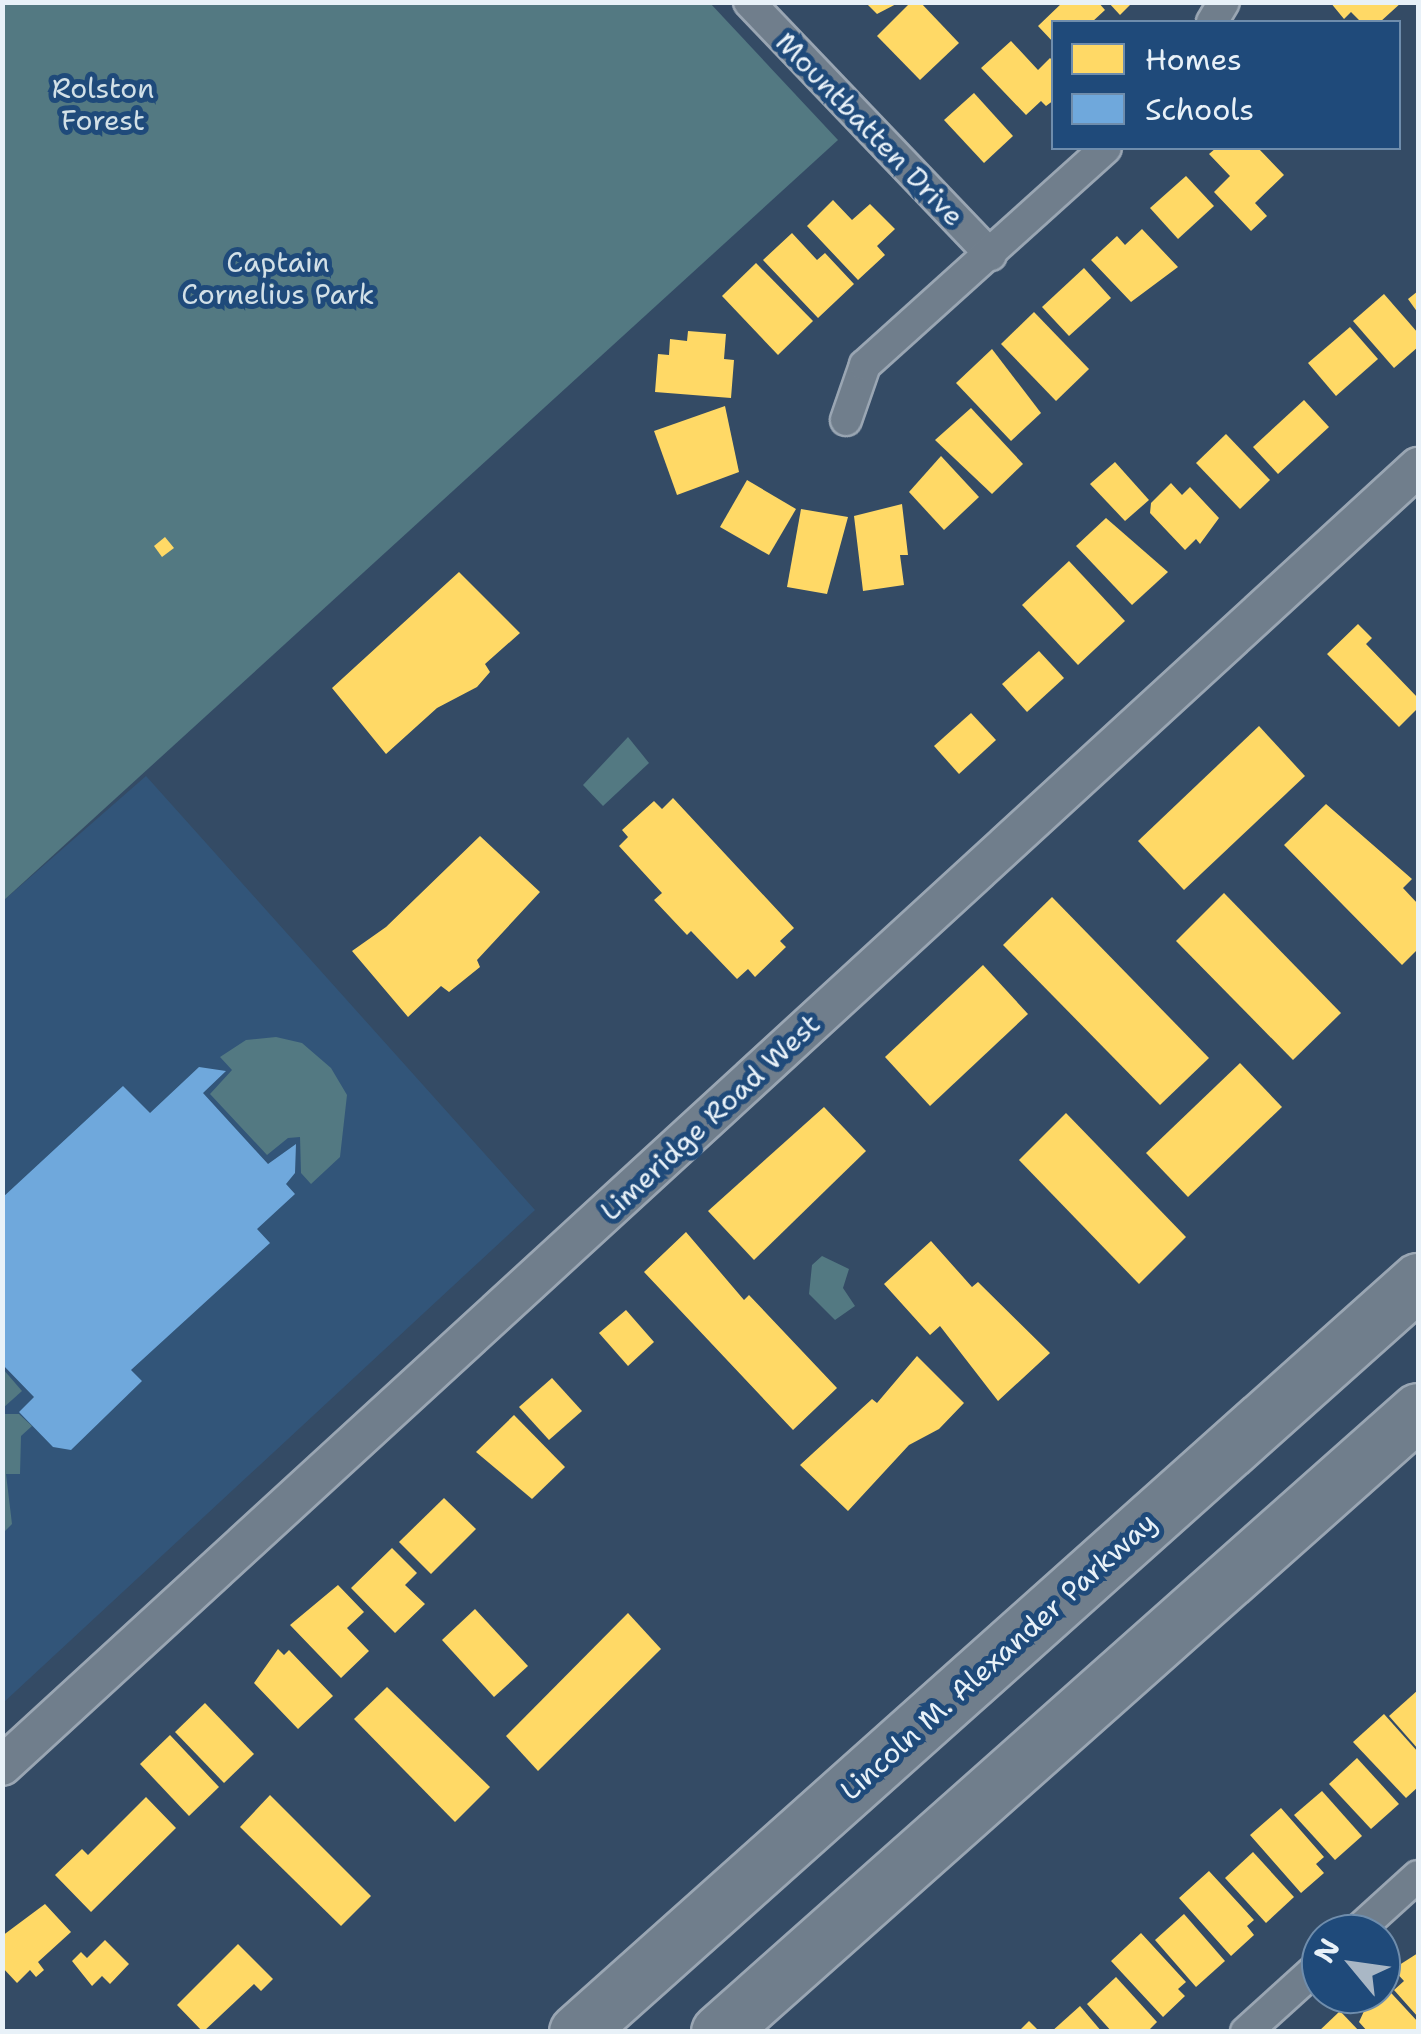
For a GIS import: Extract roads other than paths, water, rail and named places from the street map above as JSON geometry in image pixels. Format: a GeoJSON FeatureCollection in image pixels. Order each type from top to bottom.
{"type":"FeatureCollection","features":[{"type":"Feature","properties":{"kind":"highway","name":"Lincoln M. Alexander Parkway"},"geometry":{"type":"LineString","coordinates":[[577,2032],[1418,1281]]}},
{"type":"Feature","properties":{"kind":"highway"},"geometry":{"type":"LineString","coordinates":[[719,2032],[1418,1412]]}},
{"type":"Feature","properties":{"kind":"street","name":"Mountbatten Drive"},"geometry":{"type":"LineString","coordinates":[[749,2],[991,255]]}},
{"type":"Feature","properties":{"kind":"street"},"geometry":{"type":"LineString","coordinates":[[846,420],[865,365],[1104,150]]}},
{"type":"Feature","properties":{"kind":"street","name":"Limeridge Road West"},"geometry":{"type":"LineString","coordinates":[[2,1766],[1418,467]]}},
{"type":"Feature","properties":{"kind":"street"},"geometry":{"type":"LineString","coordinates":[[1376,1914],[1418,1876]]}},
{"type":"Feature","properties":{"kind":"street"},"geometry":{"type":"LineString","coordinates":[[1246,2032],[1301,1982]]}},
{"type":"Feature","properties":{"kind":"park label","name":"Rolston Forest"},"geometry":{"type":"Point","coordinates":[103,104]}},
{"type":"Feature","properties":{"kind":"park label","name":"Captain Cornelius Park"},"geometry":{"type":"Point","coordinates":[278,278]}}]}
